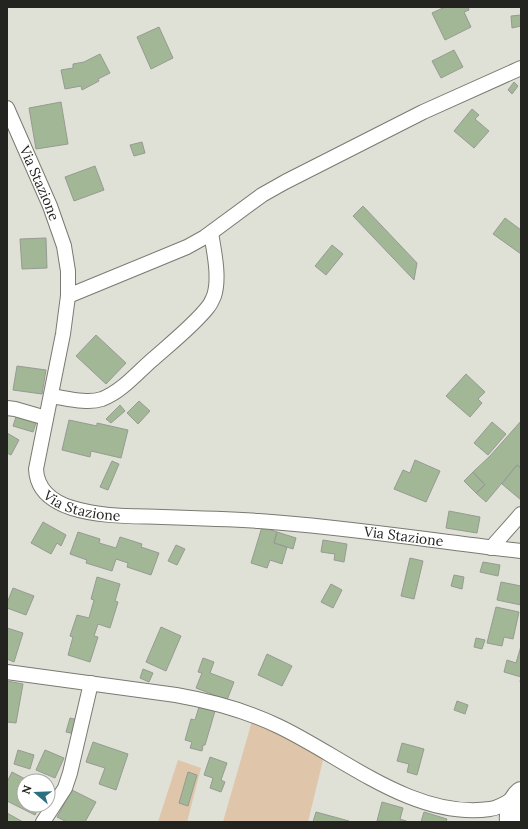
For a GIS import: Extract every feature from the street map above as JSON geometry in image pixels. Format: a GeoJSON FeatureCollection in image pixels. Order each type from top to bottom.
{"type":"FeatureCollection","features":[{"type":"Feature","properties":{"kind":"main road"},"geometry":{"type":"LineString","coordinates":[[510,821],[514,802],[520,794]]}},
{"type":"Feature","properties":{"kind":"street"},"geometry":{"type":"LineString","coordinates":[[68,296],[180,251],[211,233],[251,203],[279,185],[424,112],[521,68]]}},
{"type":"Feature","properties":{"kind":"street","name":"Via Stazione"},"geometry":{"type":"LineString","coordinates":[[7,108],[46,196],[64,246],[68,271],[68,296],[63,334],[37,464],[38,481],[42,490],[50,497],[73,508],[112,516],[223,519],[297,524],[521,551]]}},
{"type":"Feature","properties":{"kind":"street"},"geometry":{"type":"LineString","coordinates":[[50,396],[90,401],[107,397],[121,388],[208,308],[213,298],[215,287],[215,261],[211,233]]}},
{"type":"Feature","properties":{"kind":"street"},"geometry":{"type":"LineString","coordinates":[[7,408],[46,418]]}},
{"type":"Feature","properties":{"kind":"street"},"geometry":{"type":"LineString","coordinates":[[491,548],[521,514]]}},
{"type":"Feature","properties":{"kind":"street"},"geometry":{"type":"LineString","coordinates":[[7,672],[185,696],[234,710],[278,726],[301,737],[362,774],[412,797],[432,804],[468,810],[491,809],[506,803],[520,794]]}},
{"type":"Feature","properties":{"kind":"street"},"geometry":{"type":"LineString","coordinates":[[43,822],[68,780],[91,683]]}},
{"type":"Feature","properties":{"kind":"street"},"geometry":{"type":"LineString","coordinates":[[491,809],[502,813],[510,821]]}},
{"type":"Feature","properties":{"kind":"shaded area"},"geometry":{"type":"Polygon","coordinates":[[[252,721],[299,742],[316,753],[323,760],[308,822],[223,822],[252,721]]]}},
{"type":"Feature","properties":{"kind":"shaded area"},"geometry":{"type":"Polygon","coordinates":[[[178,760],[201,768],[187,822],[158,822],[178,760]]]}},
{"type":"Feature","properties":{"kind":"building"},"geometry":{"type":"Polygon","coordinates":[[[445,7],[468,7],[469,10],[464,12],[471,27],[445,40],[432,13],[445,7]]]}},
{"type":"Feature","properties":{"kind":"building"},"geometry":{"type":"Polygon","coordinates":[[[521,15],[521,26],[512,28],[511,16],[521,15]]]}},
{"type":"Feature","properties":{"kind":"building"},"geometry":{"type":"Polygon","coordinates":[[[159,27],[173,58],[151,69],[137,37],[159,27]]]}},
{"type":"Feature","properties":{"kind":"building"},"geometry":{"type":"Polygon","coordinates":[[[454,50],[463,67],[441,78],[432,61],[454,50]]]}},
{"type":"Feature","properties":{"kind":"building"},"geometry":{"type":"Polygon","coordinates":[[[100,54],[110,73],[82,90],[81,86],[65,89],[61,70],[73,68],[73,64],[84,62],[100,54]]]}},
{"type":"Feature","properties":{"kind":"building"},"geometry":{"type":"Polygon","coordinates":[[[514,82],[518,86],[512,94],[508,90],[514,82]]]}},
{"type":"Feature","properties":{"kind":"building"},"geometry":{"type":"Polygon","coordinates":[[[61,102],[68,144],[36,149],[29,108],[61,102]]]}},
{"type":"Feature","properties":{"kind":"building"},"geometry":{"type":"Polygon","coordinates":[[[472,109],[479,115],[475,119],[489,131],[474,148],[454,131],[472,109]]]}},
{"type":"Feature","properties":{"kind":"building"},"geometry":{"type":"Polygon","coordinates":[[[142,142],[145,153],[134,156],[130,145],[142,142]]]}},
{"type":"Feature","properties":{"kind":"building"},"geometry":{"type":"Polygon","coordinates":[[[95,166],[104,190],[74,201],[65,177],[95,166]]]}},
{"type":"Feature","properties":{"kind":"building"},"geometry":{"type":"Polygon","coordinates":[[[363,206],[417,263],[414,280],[353,216],[363,206]]]}},
{"type":"Feature","properties":{"kind":"building"},"geometry":{"type":"Polygon","coordinates":[[[505,218],[521,230],[521,254],[493,234],[505,218]]]}},
{"type":"Feature","properties":{"kind":"building"},"geometry":{"type":"Polygon","coordinates":[[[46,238],[47,268],[22,269],[20,239],[46,238]]]}},
{"type":"Feature","properties":{"kind":"building"},"geometry":{"type":"Polygon","coordinates":[[[332,245],[343,254],[326,275],[315,266],[332,245]]]}},
{"type":"Feature","properties":{"kind":"building"},"geometry":{"type":"Polygon","coordinates":[[[96,335],[126,363],[106,384],[76,356],[96,335]]]}},
{"type":"Feature","properties":{"kind":"building"},"geometry":{"type":"Polygon","coordinates":[[[17,366],[46,370],[42,394],[13,390],[17,366]]]}},
{"type":"Feature","properties":{"kind":"building"},"geometry":{"type":"Polygon","coordinates":[[[466,374],[485,392],[478,399],[482,403],[470,417],[446,396],[466,374]]]}},
{"type":"Feature","properties":{"kind":"building"},"geometry":{"type":"Polygon","coordinates":[[[139,401],[150,411],[138,424],[127,413],[139,401]]]}},
{"type":"Feature","properties":{"kind":"building"},"geometry":{"type":"Polygon","coordinates":[[[120,405],[125,411],[111,423],[106,419],[120,405]]]}},
{"type":"Feature","properties":{"kind":"building"},"geometry":{"type":"Polygon","coordinates":[[[18,411],[38,417],[33,432],[13,426],[18,411]]]}},
{"type":"Feature","properties":{"kind":"building"},"geometry":{"type":"Polygon","coordinates":[[[69,420],[97,426],[97,423],[128,430],[121,458],[91,451],[90,457],[62,450],[69,420]]]}},
{"type":"Feature","properties":{"kind":"building"},"geometry":{"type":"Polygon","coordinates":[[[521,421],[521,468],[517,465],[486,502],[476,493],[485,485],[473,472],[490,456],[521,421]]]}},
{"type":"Feature","properties":{"kind":"building"},"geometry":{"type":"Polygon","coordinates":[[[492,422],[506,434],[488,455],[474,443],[492,422]]]}},
{"type":"Feature","properties":{"kind":"building"},"geometry":{"type":"Polygon","coordinates":[[[7,433],[19,440],[11,455],[7,453],[7,433]]]}},
{"type":"Feature","properties":{"kind":"building"},"geometry":{"type":"Polygon","coordinates":[[[415,460],[440,471],[426,502],[394,489],[403,470],[410,473],[415,460]]]}},
{"type":"Feature","properties":{"kind":"building"},"geometry":{"type":"Polygon","coordinates":[[[112,461],[119,464],[108,490],[100,487],[112,461]]]}},
{"type":"Feature","properties":{"kind":"building"},"geometry":{"type":"Polygon","coordinates":[[[517,465],[521,468],[521,500],[502,484],[517,465]]]}},
{"type":"Feature","properties":{"kind":"building"},"geometry":{"type":"Polygon","coordinates":[[[473,472],[485,485],[476,493],[464,481],[473,472]]]}},
{"type":"Feature","properties":{"kind":"building"},"geometry":{"type":"Polygon","coordinates":[[[449,511],[480,517],[477,533],[446,528],[449,511]]]}},
{"type":"Feature","properties":{"kind":"building"},"geometry":{"type":"Polygon","coordinates":[[[43,522],[66,535],[61,546],[57,543],[51,554],[31,543],[43,522]]]}},
{"type":"Feature","properties":{"kind":"building"},"geometry":{"type":"Polygon","coordinates":[[[262,527],[277,532],[274,543],[287,547],[282,564],[270,560],[267,568],[251,563],[262,527]]]}},
{"type":"Feature","properties":{"kind":"building"},"geometry":{"type":"Polygon","coordinates":[[[78,532],[100,539],[99,543],[116,548],[120,537],[142,544],[141,547],[159,553],[151,575],[127,567],[128,563],[116,559],[112,571],[86,563],[87,560],[70,554],[78,532]]]}},
{"type":"Feature","properties":{"kind":"building"},"geometry":{"type":"Polygon","coordinates":[[[277,532],[296,538],[293,549],[274,543],[277,532]]]}},
{"type":"Feature","properties":{"kind":"building"},"geometry":{"type":"Polygon","coordinates":[[[323,540],[347,544],[344,562],[334,560],[335,554],[321,552],[323,540]]]}},
{"type":"Feature","properties":{"kind":"building"},"geometry":{"type":"Polygon","coordinates":[[[176,545],[185,549],[177,565],[168,561],[176,545]]]}},
{"type":"Feature","properties":{"kind":"building"},"geometry":{"type":"Polygon","coordinates":[[[410,558],[423,561],[414,599],[401,596],[410,558]]]}},
{"type":"Feature","properties":{"kind":"building"},"geometry":{"type":"Polygon","coordinates":[[[483,562],[500,565],[498,576],[480,572],[483,562]]]}},
{"type":"Feature","properties":{"kind":"building"},"geometry":{"type":"Polygon","coordinates":[[[454,575],[464,577],[462,589],[451,586],[454,575]]]}},
{"type":"Feature","properties":{"kind":"building"},"geometry":{"type":"Polygon","coordinates":[[[97,577],[120,584],[115,601],[118,602],[110,628],[98,624],[94,636],[98,637],[90,662],[68,655],[73,637],[70,636],[77,615],[89,618],[94,600],[91,599],[97,577]]]}},
{"type":"Feature","properties":{"kind":"building"},"geometry":{"type":"Polygon","coordinates":[[[501,582],[521,586],[521,605],[497,600],[501,582]]]}},
{"type":"Feature","properties":{"kind":"building"},"geometry":{"type":"Polygon","coordinates":[[[331,584],[342,590],[333,608],[321,602],[331,584]]]}},
{"type":"Feature","properties":{"kind":"building"},"geometry":{"type":"Polygon","coordinates":[[[13,588],[34,596],[26,615],[7,608],[7,603],[13,588]]]}},
{"type":"Feature","properties":{"kind":"building"},"geometry":{"type":"Polygon","coordinates":[[[496,607],[519,612],[513,639],[504,637],[502,646],[487,643],[496,607]]]}},
{"type":"Feature","properties":{"kind":"building"},"geometry":{"type":"Polygon","coordinates":[[[161,627],[181,636],[166,671],[146,662],[161,627]]]}},
{"type":"Feature","properties":{"kind":"building"},"geometry":{"type":"Polygon","coordinates":[[[7,628],[23,633],[14,662],[7,659],[7,628]]]}},
{"type":"Feature","properties":{"kind":"building"},"geometry":{"type":"Polygon","coordinates":[[[476,638],[485,640],[482,649],[474,647],[476,638]]]}},
{"type":"Feature","properties":{"kind":"building"},"geometry":{"type":"Polygon","coordinates":[[[521,646],[521,677],[504,672],[507,660],[516,663],[521,646]]]}},
{"type":"Feature","properties":{"kind":"building"},"geometry":{"type":"Polygon","coordinates":[[[267,654],[292,666],[282,686],[258,675],[267,654]]]}},
{"type":"Feature","properties":{"kind":"building"},"geometry":{"type":"Polygon","coordinates":[[[203,658],[214,662],[210,673],[234,682],[227,700],[196,688],[202,673],[198,672],[203,658]]]}},
{"type":"Feature","properties":{"kind":"building"},"geometry":{"type":"Polygon","coordinates":[[[143,669],[153,673],[149,682],[140,678],[143,669]]]}},
{"type":"Feature","properties":{"kind":"building"},"geometry":{"type":"Polygon","coordinates":[[[7,681],[23,684],[16,723],[7,722],[7,681]]]}},
{"type":"Feature","properties":{"kind":"building"},"geometry":{"type":"Polygon","coordinates":[[[457,701],[468,705],[465,714],[454,710],[457,701]]]}},
{"type":"Feature","properties":{"kind":"building"},"geometry":{"type":"Polygon","coordinates":[[[199,707],[215,711],[202,751],[190,748],[192,742],[185,740],[191,719],[195,720],[199,707]]]}},
{"type":"Feature","properties":{"kind":"building"},"geometry":{"type":"Polygon","coordinates":[[[70,718],[79,720],[75,734],[66,732],[70,718]]]}},
{"type":"Feature","properties":{"kind":"building"},"geometry":{"type":"Polygon","coordinates":[[[93,742],[128,754],[116,790],[99,784],[105,768],[86,762],[93,742]]]}},
{"type":"Feature","properties":{"kind":"building"},"geometry":{"type":"Polygon","coordinates":[[[402,743],[424,749],[417,775],[407,772],[409,764],[397,761],[402,743]]]}},
{"type":"Feature","properties":{"kind":"building"},"geometry":{"type":"Polygon","coordinates":[[[18,750],[34,755],[30,769],[14,764],[18,750]]]}},
{"type":"Feature","properties":{"kind":"building"},"geometry":{"type":"Polygon","coordinates":[[[45,750],[64,758],[56,776],[56,773],[43,773],[36,770],[45,750]]]}},
{"type":"Feature","properties":{"kind":"building"},"geometry":{"type":"Polygon","coordinates":[[[210,757],[227,763],[221,780],[225,782],[221,792],[210,788],[213,778],[204,775],[210,757]]]}},
{"type":"Feature","properties":{"kind":"building"},"geometry":{"type":"Polygon","coordinates":[[[12,772],[16,774],[16,806],[7,801],[7,782],[12,772]]]}},
{"type":"Feature","properties":{"kind":"building"},"geometry":{"type":"Polygon","coordinates":[[[188,772],[197,775],[188,806],[179,803],[188,772]]]}},
{"type":"Feature","properties":{"kind":"building"},"geometry":{"type":"Polygon","coordinates":[[[72,790],[96,802],[85,822],[67,822],[57,817],[72,790]]]}},
{"type":"Feature","properties":{"kind":"building"},"geometry":{"type":"Polygon","coordinates":[[[382,802],[403,808],[400,819],[409,822],[377,821],[382,802]]]}},
{"type":"Feature","properties":{"kind":"building"},"geometry":{"type":"Polygon","coordinates":[[[316,812],[349,821],[349,822],[313,822],[316,812]]]}},
{"type":"Feature","properties":{"kind":"building"},"geometry":{"type":"Polygon","coordinates":[[[424,812],[447,819],[446,822],[421,822],[424,812]]]}},
{"type":"Feature","properties":{"kind":"building"},"geometry":{"type":"Polygon","coordinates":[[[7,813],[23,822],[7,822],[7,813]]]}}]}
